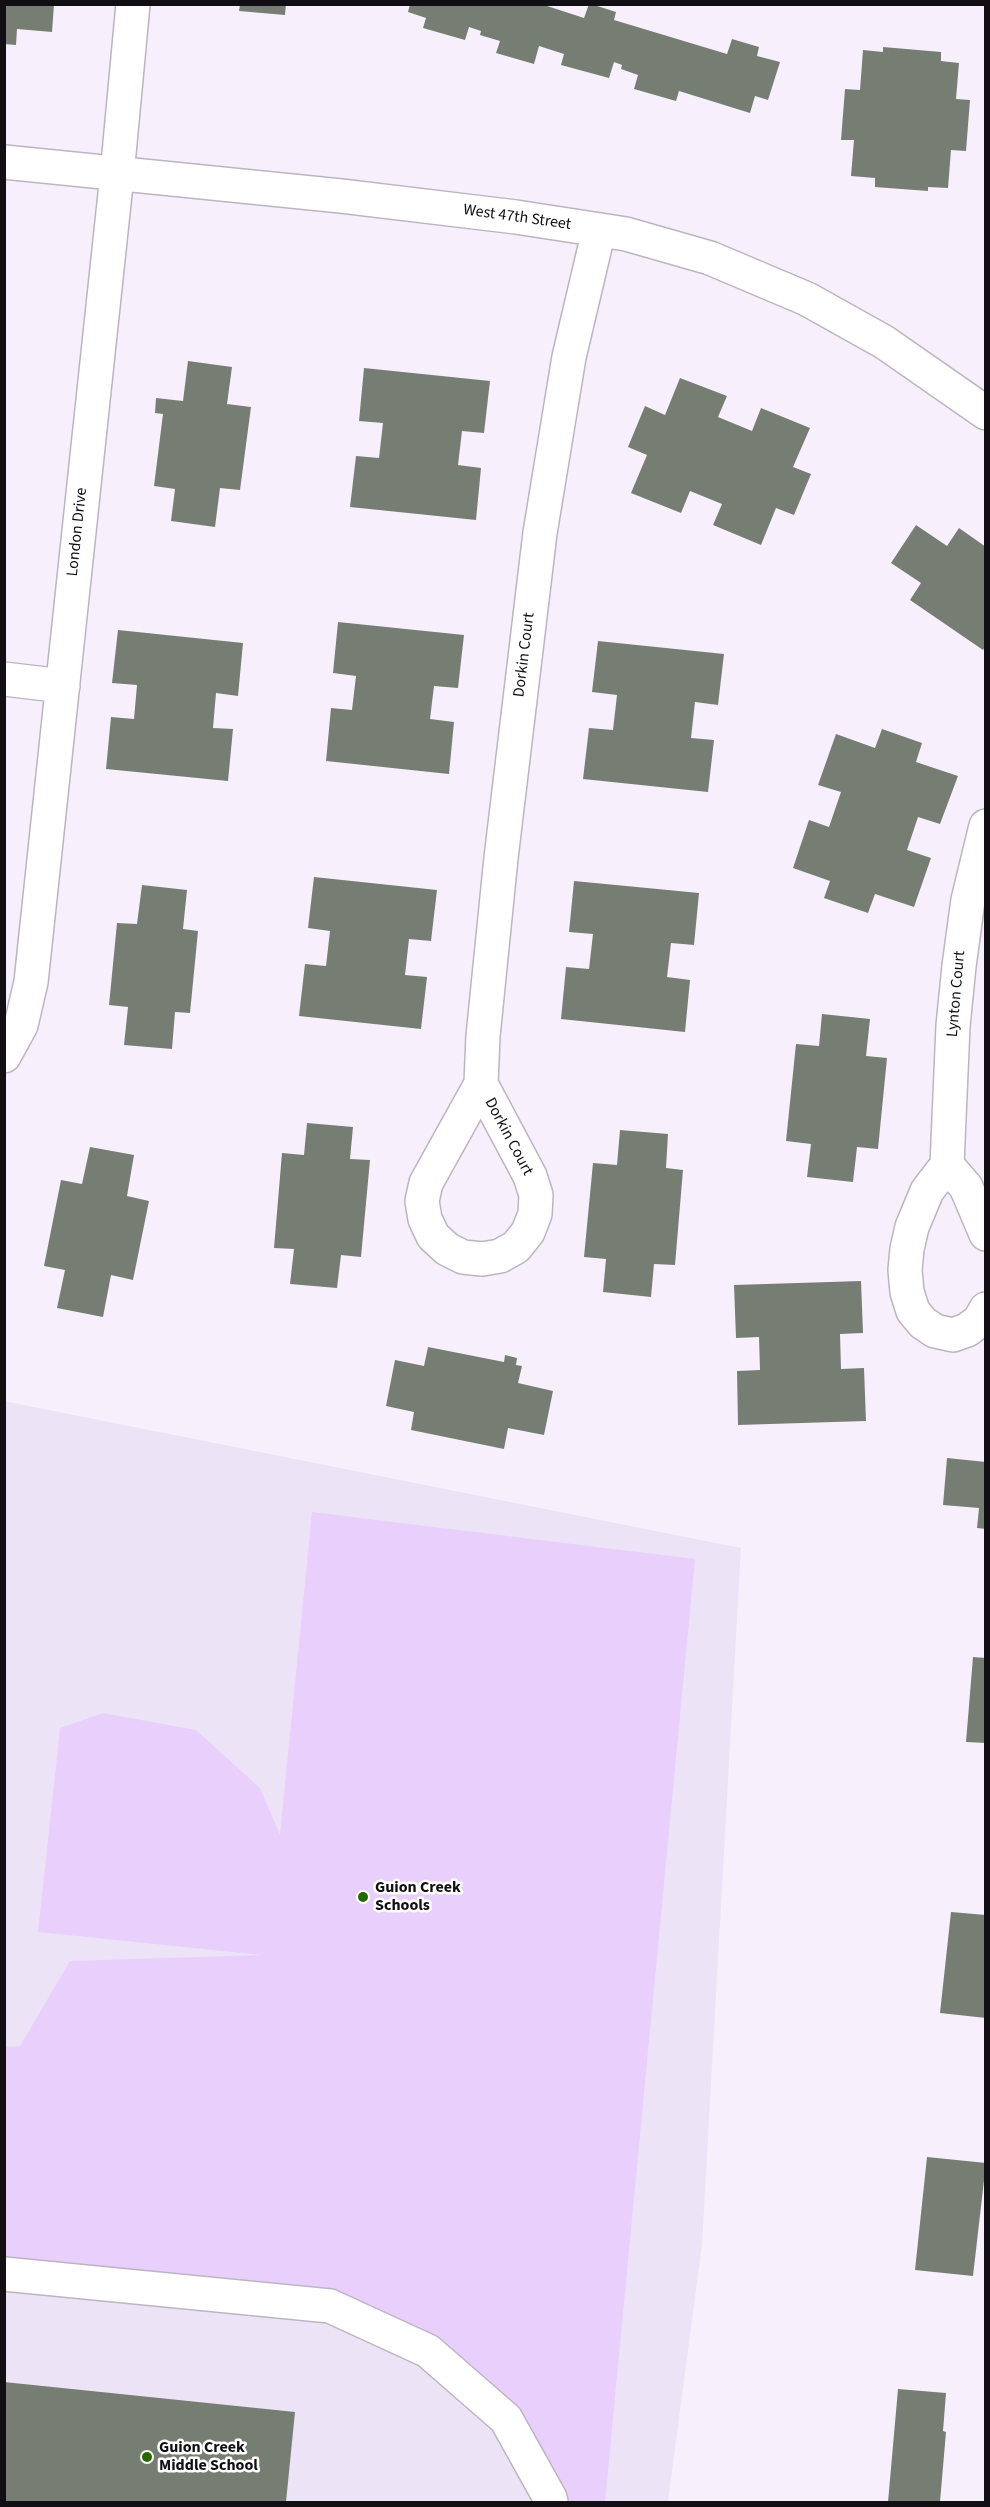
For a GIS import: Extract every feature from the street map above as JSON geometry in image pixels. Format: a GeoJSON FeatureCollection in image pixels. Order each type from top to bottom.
{"type":"FeatureCollection","features":[{"type":"Feature","properties":{"kind":"street","name":"London Drive"},"geometry":{"type":"LineString","coordinates":[[4,1056],[21,1025],[30,989],[117,175],[133,4]]}},
{"type":"Feature","properties":{"kind":"street","name":"West 47th Street"},"geometry":{"type":"LineString","coordinates":[[4,162],[341,196],[516,217],[626,234],[710,258],[791,292],[884,342],[981,399]]}},
{"type":"Feature","properties":{"kind":"street","name":"Dorkin Court"},"geometry":{"type":"LineString","coordinates":[[481,1084],[530,1176],[536,1195],[535,1214],[528,1232],[516,1246],[500,1256],[482,1259],[463,1257],[447,1249],[434,1236],[425,1220],[423,1201],[426,1183],[481,1084],[483,1036],[499,882],[540,533],[569,357],[599,230]]}},
{"type":"Feature","properties":{"kind":"street"},"geometry":{"type":"LineString","coordinates":[[4,679],[63,686]]}},
{"type":"Feature","properties":{"kind":"street","name":"Lynton Court"},"geometry":{"type":"LineString","coordinates":[[947,1165],[959,966],[968,900],[986,826]]}},
{"type":"Feature","properties":{"kind":"street"},"geometry":{"type":"LineString","coordinates":[[986,1234],[966,1187],[947,1165],[927,1191],[912,1227],[907,1249],[907,1292],[913,1311],[923,1323],[935,1331],[954,1335],[967,1330],[979,1321],[986,1309]]}},
{"type":"Feature","properties":{"kind":"street"},"geometry":{"type":"LineString","coordinates":[[4,2274],[330,2306],[428,2351],[506,2419],[551,2502]]}},
{"type":"Feature","properties":{"kind":"shaded area","name":"Guion Creek Schools"},"geometry":{"type":"Polygon","coordinates":[[[4,1401],[741,1548],[702,2245],[668,2502],[5,2502],[4,1401]]]}},
{"type":"Feature","properties":{"kind":"shaded area","name":"Guion Creek Schools"},"geometry":{"type":"Polygon","coordinates":[[[312,1512],[695,1559],[605,2502],[547,2502],[506,2419],[330,2306],[5,2274],[5,2047],[20,2046],[70,1961],[261,1955],[38,1932],[60,1728],[103,1713],[196,1730],[260,1788],[280,1835],[312,1512]]]}},
{"type":"Feature","properties":{"kind":"building"},"geometry":{"type":"Polygon","coordinates":[[[4,4],[54,4],[52,32],[17,29],[16,45],[4,44],[4,4]]]}},
{"type":"Feature","properties":{"kind":"building"},"geometry":{"type":"Polygon","coordinates":[[[240,4],[286,4],[285,15],[239,11],[240,4]]]}},
{"type":"Feature","properties":{"kind":"building"},"geometry":{"type":"Polygon","coordinates":[[[410,4],[541,4],[584,18],[591,4],[616,12],[614,20],[727,54],[732,39],[759,47],[757,56],[780,62],[768,100],[755,96],[750,113],[679,91],[676,101],[634,89],[638,75],[621,69],[622,65],[614,62],[609,78],[561,65],[564,54],[539,46],[534,64],[496,53],[500,41],[480,35],[481,31],[469,27],[465,40],[423,28],[426,18],[408,12],[410,4]]]}},
{"type":"Feature","properties":{"kind":"building"},"geometry":{"type":"Polygon","coordinates":[[[883,47],[941,52],[941,61],[959,63],[956,99],[970,100],[966,151],[951,150],[948,188],[928,187],[928,191],[875,187],[875,178],[851,176],[854,140],[841,140],[845,89],[860,90],[863,50],[883,52],[883,47]]]}},
{"type":"Feature","properties":{"kind":"building"},"geometry":{"type":"Polygon","coordinates":[[[188,361],[232,367],[227,404],[251,407],[240,490],[220,488],[215,527],[171,521],[175,489],[154,486],[163,414],[155,413],[156,398],[183,401],[188,361]]]}},
{"type":"Feature","properties":{"kind":"building"},"geometry":{"type":"Polygon","coordinates":[[[364,368],[490,381],[484,433],[462,431],[458,465],[481,468],[476,520],[350,507],[356,456],[379,458],[383,423],[359,421],[364,368]]]}},
{"type":"Feature","properties":{"kind":"building"},"geometry":{"type":"Polygon","coordinates":[[[680,378],[727,396],[718,417],[752,431],[761,408],[810,428],[793,467],[811,474],[794,515],[776,508],[761,545],[713,525],[722,504],[690,491],[681,513],[631,493],[647,455],[628,447],[645,406],[665,415],[680,378]]]}},
{"type":"Feature","properties":{"kind":"building"},"geometry":{"type":"Polygon","coordinates":[[[916,525],[947,546],[959,528],[986,547],[986,645],[983,650],[910,600],[921,583],[891,563],[916,525]]]}},
{"type":"Feature","properties":{"kind":"building"},"geometry":{"type":"Polygon","coordinates":[[[338,622],[464,635],[458,688],[434,686],[430,719],[454,722],[449,774],[326,761],[331,708],[352,710],[356,676],[333,673],[338,622]]]}},
{"type":"Feature","properties":{"kind":"building"},"geometry":{"type":"Polygon","coordinates":[[[118,630],[243,643],[238,696],[216,693],[213,728],[233,729],[228,781],[106,769],[111,717],[134,719],[137,685],[112,683],[118,630]]]}},
{"type":"Feature","properties":{"kind":"building"},"geometry":{"type":"Polygon","coordinates":[[[598,641],[724,654],[718,705],[695,702],[691,738],[714,740],[708,792],[583,779],[589,728],[613,730],[617,695],[592,692],[598,641]]]}},
{"type":"Feature","properties":{"kind":"building"},"geometry":{"type":"Polygon","coordinates":[[[882,729],[922,743],[916,762],[958,776],[940,824],[918,817],[907,850],[931,858],[914,907],[875,894],[868,913],[824,898],[830,881],[793,868],[809,820],[829,827],[841,792],[818,785],[836,734],[875,748],[882,729]]]}},
{"type":"Feature","properties":{"kind":"building"},"geometry":{"type":"Polygon","coordinates":[[[314,877],[437,890],[431,941],[409,939],[405,975],[427,977],[421,1029],[299,1016],[305,964],[326,966],[330,931],[308,928],[314,877]]]}},
{"type":"Feature","properties":{"kind":"building"},"geometry":{"type":"Polygon","coordinates":[[[574,881],[699,893],[694,945],[671,943],[667,977],[690,980],[685,1032],[561,1019],[566,967],[589,969],[593,934],[569,932],[574,881]]]}},
{"type":"Feature","properties":{"kind":"building"},"geometry":{"type":"Polygon","coordinates":[[[142,885],[187,890],[183,929],[198,931],[190,1013],[175,1012],[172,1049],[124,1045],[128,1007],[109,1005],[117,923],[137,924],[142,885]]]}},
{"type":"Feature","properties":{"kind":"building"},"geometry":{"type":"Polygon","coordinates":[[[822,1014],[870,1019],[866,1056],[887,1058],[878,1149],[857,1147],[853,1182],[807,1177],[811,1144],[786,1141],[796,1044],[819,1046],[822,1014]]]}},
{"type":"Feature","properties":{"kind":"building"},"geometry":{"type":"Polygon","coordinates":[[[307,1123],[353,1127],[350,1159],[370,1160],[361,1257],[341,1255],[337,1288],[290,1284],[294,1249],[274,1248],[282,1153],[304,1155],[307,1123]]]}},
{"type":"Feature","properties":{"kind":"building"},"geometry":{"type":"Polygon","coordinates":[[[620,1130],[668,1134],[666,1168],[683,1170],[675,1265],[654,1264],[651,1297],[603,1292],[606,1259],[584,1257],[593,1163],[617,1165],[620,1130]]]}},
{"type":"Feature","properties":{"kind":"building"},"geometry":{"type":"Polygon","coordinates":[[[90,1147],[134,1155],[127,1196],[149,1201],[133,1280],[111,1275],[103,1317],[57,1308],[65,1270],[44,1266],[61,1180],[82,1184],[90,1147]]]}},
{"type":"Feature","properties":{"kind":"building"},"geometry":{"type":"Polygon","coordinates":[[[861,1281],[863,1333],[840,1334],[841,1369],[864,1368],[866,1421],[738,1425],[737,1371],[760,1370],[759,1337],[736,1338],[734,1285],[861,1281]]]}},
{"type":"Feature","properties":{"kind":"building"},"geometry":{"type":"Polygon","coordinates":[[[428,1347],[504,1362],[505,1355],[517,1358],[516,1365],[522,1366],[518,1383],[553,1391],[544,1435],[508,1428],[504,1449],[411,1430],[414,1412],[386,1406],[395,1360],[424,1366],[428,1347]]]}},
{"type":"Feature","properties":{"kind":"building"},"geometry":{"type":"Polygon","coordinates":[[[947,1458],[986,1462],[986,1529],[977,1528],[979,1508],[943,1505],[947,1458]]]}},
{"type":"Feature","properties":{"kind":"building"},"geometry":{"type":"Polygon","coordinates":[[[973,1657],[986,1658],[986,1743],[966,1742],[973,1657]]]}},
{"type":"Feature","properties":{"kind":"building"},"geometry":{"type":"Polygon","coordinates":[[[951,1912],[986,1915],[986,2018],[940,2013],[951,1912]]]}},
{"type":"Feature","properties":{"kind":"building"},"geometry":{"type":"Polygon","coordinates":[[[927,2157],[986,2163],[973,2276],[915,2270],[927,2157]]]}},
{"type":"Feature","properties":{"kind":"building","name":"Guion Creek Middle School"},"geometry":{"type":"Polygon","coordinates":[[[4,2382],[295,2412],[286,2502],[4,2502],[4,2382]]]}},
{"type":"Feature","properties":{"kind":"building"},"geometry":{"type":"Polygon","coordinates":[[[898,2389],[946,2393],[943,2431],[946,2432],[940,2502],[888,2502],[898,2389]]]}},
{"type":"Feature","properties":{"kind":"place","name":"Guion Creek Schools"},"geometry":{"type":"Point","coordinates":[363,1897]}},
{"type":"Feature","properties":{"kind":"place","name":"Guion Creek Middle School"},"geometry":{"type":"Point","coordinates":[147,2457]}}]}
